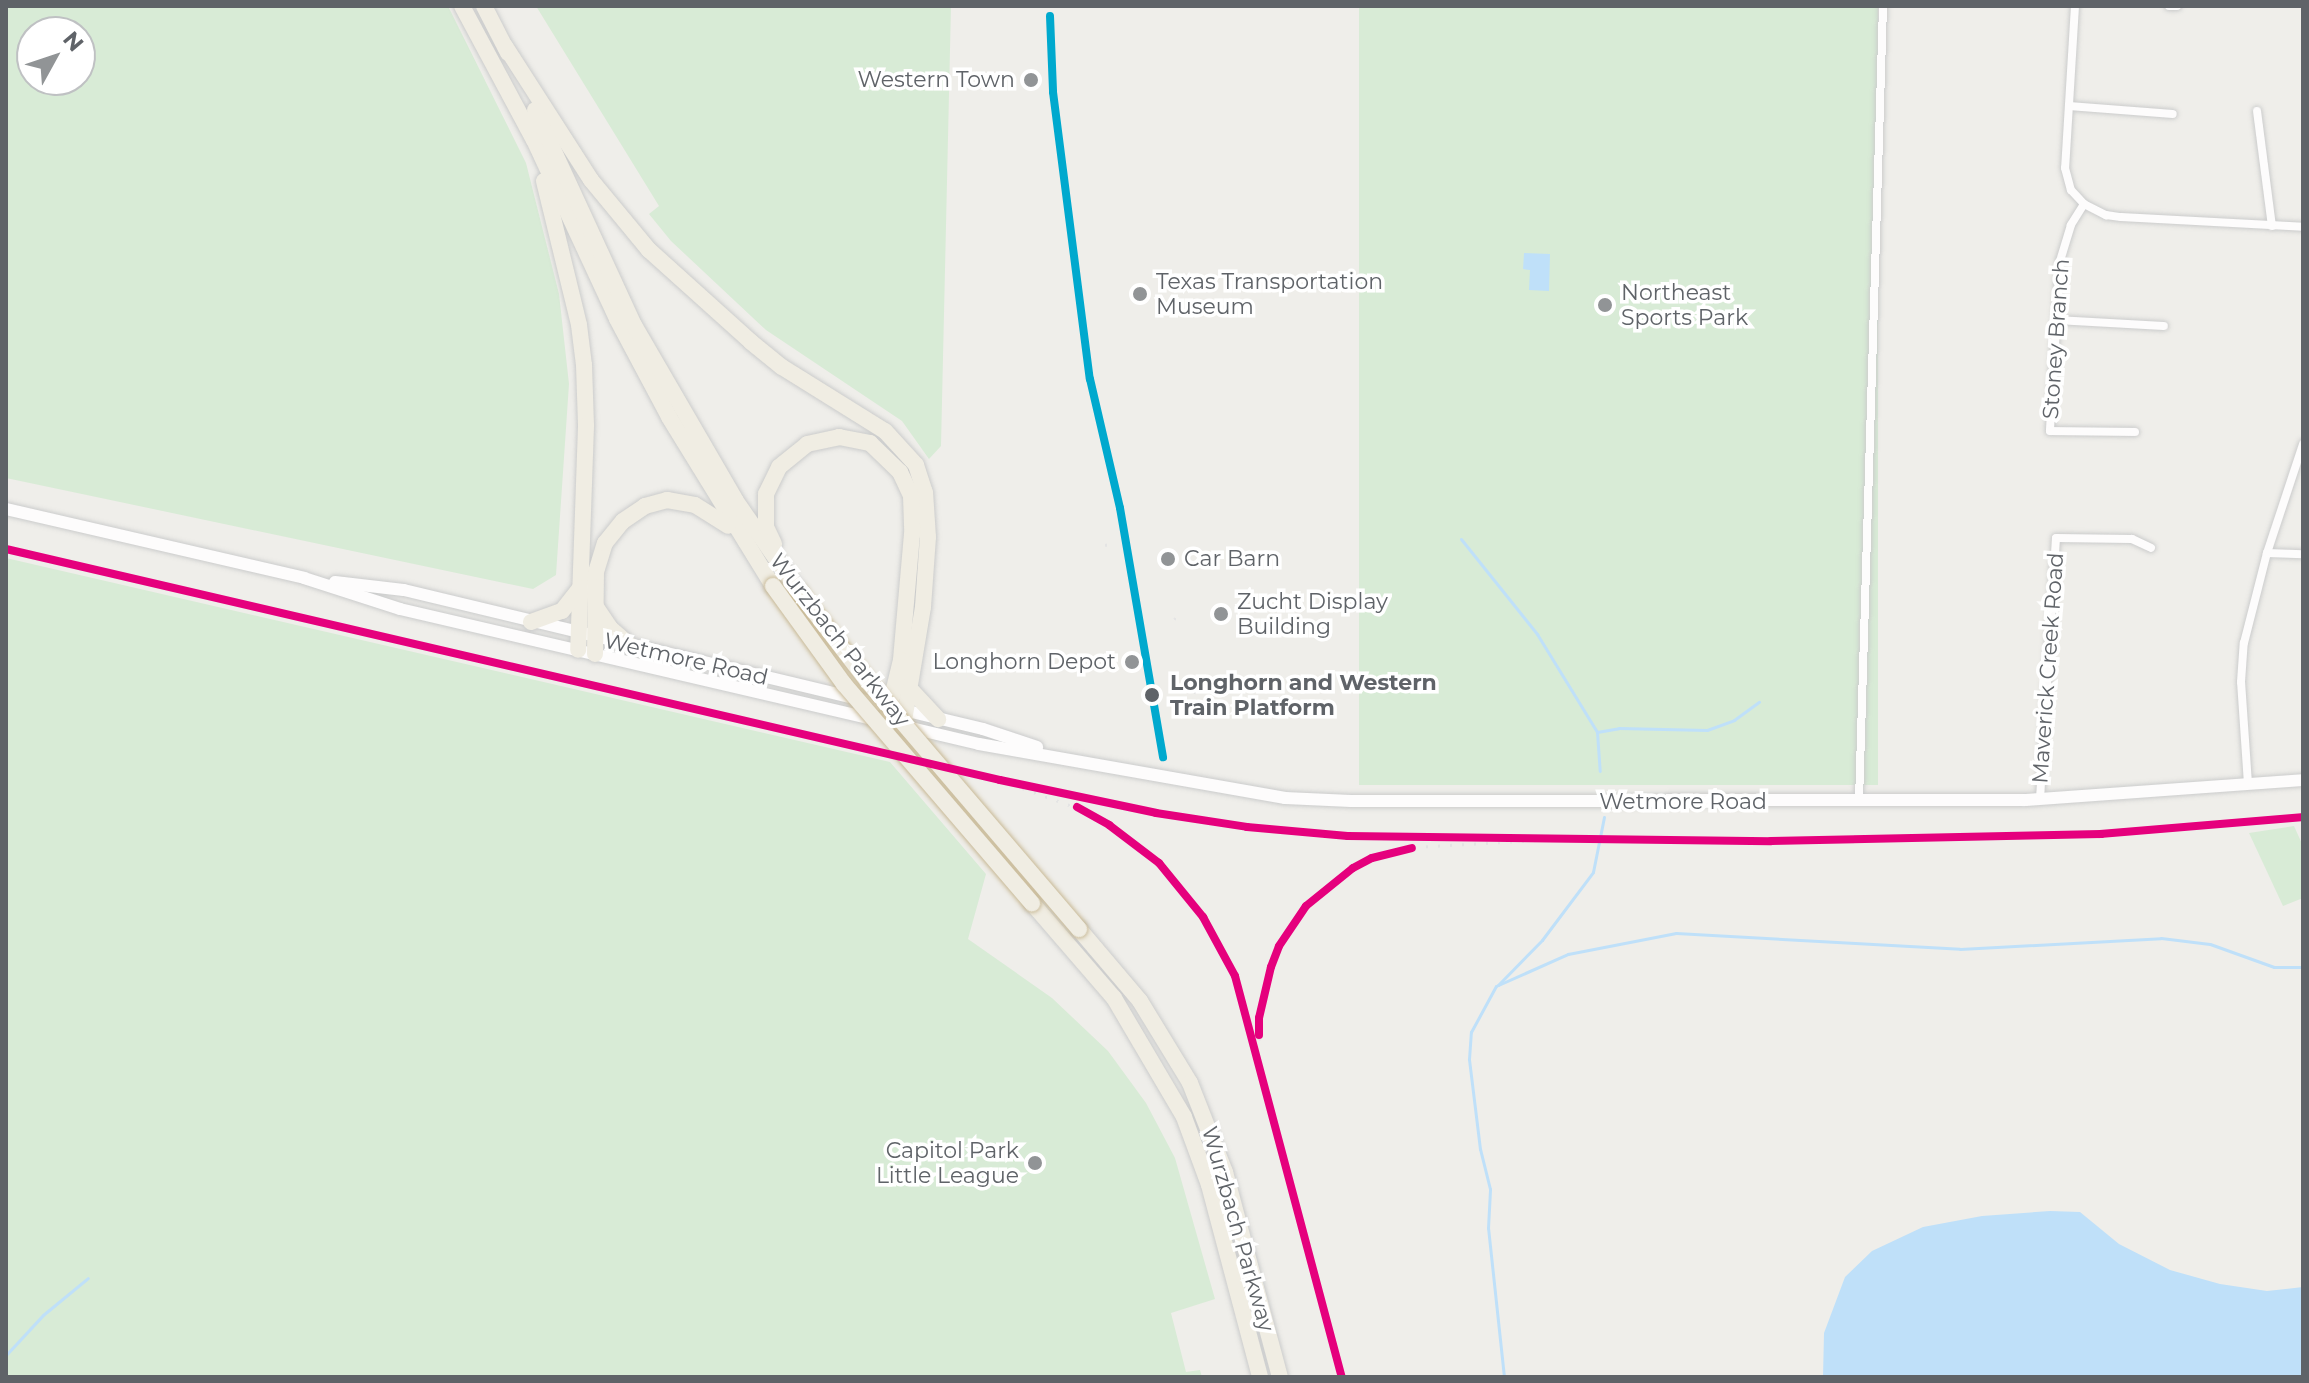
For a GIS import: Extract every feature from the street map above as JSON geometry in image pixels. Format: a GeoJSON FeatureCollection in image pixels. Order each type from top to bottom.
{"type":"FeatureCollection","features":[{"type":"Feature","properties":{"kind":"highway","name":"Wurzbach Parkway"},"geometry":{"type":"LineString","coordinates":[[462,6],[534,140],[617,319],[669,417],[739,534],[844,684],[1114,998],[1184,1117],[1209,1185],[1260,1377]]}},
{"type":"Feature","properties":{"kind":"highway","name":"Wurzbach Parkway"},"geometry":{"type":"LineString","coordinates":[[484,6],[634,325],[736,501],[799,592],[868,682],[1140,1001],[1190,1083],[1225,1172],[1280,1377]]}},
{"type":"Feature","properties":{"kind":"highway"},"geometry":{"type":"LineString","coordinates":[[505,46],[591,180],[649,250],[761,350],[885,431],[916,465],[925,492],[928,537],[923,607],[911,690],[896,717]]}},
{"type":"Feature","properties":{"kind":"highway"},"geometry":{"type":"LineString","coordinates":[[534,140],[562,251],[584,365],[586,426],[581,586],[587,644]]}},
{"type":"Feature","properties":{"kind":"highway"},"geometry":{"type":"LineString","coordinates":[[799,592],[766,527],[764,501],[773,476],[792,455],[823,438],[839,437],[870,443],[900,472],[911,496],[910,566],[896,717]]}},
{"type":"Feature","properties":{"kind":"highway"},"geometry":{"type":"LineString","coordinates":[[587,644],[596,607],[596,572],[605,543],[623,521],[645,506],[667,500],[695,505],[711,512],[739,534]]}},
{"type":"Feature","properties":{"kind":"highway"},"geometry":{"type":"LineString","coordinates":[[531,622],[562,611],[581,586]]}},
{"type":"Feature","properties":{"kind":"highway"},"geometry":{"type":"LineString","coordinates":[[596,607],[609,627],[631,646]]}},
{"type":"Feature","properties":{"kind":"highway"},"geometry":{"type":"LineString","coordinates":[[854,699],[875,693],[900,668]]}},
{"type":"Feature","properties":{"kind":"highway"},"geometry":{"type":"LineString","coordinates":[[911,690],[938,719]]}},
{"type":"Feature","properties":{"kind":"main road","name":"Wetmore Road"},"geometry":{"type":"LineString","coordinates":[[6,509],[304,578],[400,609],[587,644],[896,717],[979,744],[1298,798],[1420,802],[2040,799],[2303,780]]}},
{"type":"Feature","properties":{"kind":"main road","name":"Wetmore Road"},"geometry":{"type":"LineString","coordinates":[[304,578],[404,590],[531,622],[587,644],[631,646],[854,699],[896,717],[938,719],[983,729],[1065,757]]}},
{"type":"Feature","properties":{"kind":"street"},"geometry":{"type":"LineString","coordinates":[[1859,801],[1883,6]]}},
{"type":"Feature","properties":{"kind":"street"},"geometry":{"type":"LineString","coordinates":[[2075,6],[2065,168],[2071,190],[2084,204],[2106,215],[2121,217],[2303,227]]}},
{"type":"Feature","properties":{"kind":"street"},"geometry":{"type":"LineString","coordinates":[[2169,6],[2177,6]]}},
{"type":"Feature","properties":{"kind":"street"},"geometry":{"type":"LineString","coordinates":[[2069,106],[2173,114]]}},
{"type":"Feature","properties":{"kind":"street"},"geometry":{"type":"LineString","coordinates":[[2257,111],[2272,226]]}},
{"type":"Feature","properties":{"kind":"street","name":"Stoney Branch"},"geometry":{"type":"LineString","coordinates":[[2084,204],[2064,241],[2050,431],[2135,432]]}},
{"type":"Feature","properties":{"kind":"street"},"geometry":{"type":"LineString","coordinates":[[2056,320],[2164,326]]}},
{"type":"Feature","properties":{"kind":"street"},"geometry":{"type":"LineString","coordinates":[[2248,784],[2242,665],[2267,553],[2303,444]]}},
{"type":"Feature","properties":{"kind":"street","name":"Maverick Creek Road"},"geometry":{"type":"LineString","coordinates":[[2040,799],[2056,538],[2132,539],[2151,548]]}},
{"type":"Feature","properties":{"kind":"street"},"geometry":{"type":"LineString","coordinates":[[2267,553],[2303,554]]}},
{"type":"Feature","properties":{"kind":"green space"},"geometry":{"type":"Polygon","coordinates":[[[6,6],[448,6],[526,163],[559,294],[569,384],[556,575],[533,589],[6,478],[6,6]]]}},
{"type":"Feature","properties":{"kind":"green space"},"geometry":{"type":"Polygon","coordinates":[[[536,6],[951,6],[941,446],[929,459],[902,421],[766,330],[671,241],[649,214],[659,206],[536,6]]]}},
{"type":"Feature","properties":{"kind":"green space","name":"Northeast Sports Park"},"geometry":{"type":"Polygon","coordinates":[[[1359,6],[1878,6],[1878,785],[1359,785],[1359,6]]]}},
{"type":"Feature","properties":{"kind":"green space"},"geometry":{"type":"Polygon","coordinates":[[[6,558],[890,762],[986,874],[968,939],[1052,998],[1108,1051],[1146,1103],[1175,1158],[1215,1299],[1171,1313],[1186,1372],[1200,1370],[1202,1377],[6,1377],[6,558]]]}},
{"type":"Feature","properties":{"kind":"green space"},"geometry":{"type":"Polygon","coordinates":[[[2294,826],[2303,846],[2303,898],[2283,906],[2249,833],[2294,826]]]}},
{"type":"Feature","properties":{"kind":"water"},"geometry":{"type":"Polygon","coordinates":[[[1524,253],[1550,254],[1549,291],[1529,290],[1530,270],[1523,269],[1524,253]]]}},
{"type":"Feature","properties":{"kind":"water"},"geometry":{"type":"Polygon","coordinates":[[[2080,1212],[2119,1244],[2170,1270],[2220,1284],[2267,1291],[2303,1287],[2303,1377],[1823,1377],[1824,1333],[1845,1277],[1872,1251],[1923,1227],[1982,1216],[2080,1212]]]}},
{"type":"Feature","properties":{"kind":"waterway"},"geometry":{"type":"LineString","coordinates":[[1461,539],[1537,634],[1597,732],[1600,771]]}},
{"type":"Feature","properties":{"kind":"waterway"},"geometry":{"type":"LineString","coordinates":[[1597,732],[1619,728],[1707,730],[1734,720],[1759,702]]}},
{"type":"Feature","properties":{"kind":"waterway"},"geometry":{"type":"LineString","coordinates":[[1498,985],[1542,940],[1593,872],[1604,817]]}},
{"type":"Feature","properties":{"kind":"waterway"},"geometry":{"type":"LineString","coordinates":[[1504,1377],[1488,1228],[1490,1189],[1480,1149],[1469,1059],[1471,1032],[1496,986],[1568,954],[1676,933],[1960,949],[2161,938],[2210,944],[2274,967],[2303,967]]}},
{"type":"Feature","properties":{"kind":"waterway"},"geometry":{"type":"LineString","coordinates":[[6,1355],[43,1315],[88,1278]]}},
{"type":"Feature","properties":{"kind":"railway"},"geometry":{"type":"LineString","coordinates":[[1050,16],[1053,92],[1090,379],[1120,508],[1163,757]]}},
{"type":"Feature","properties":{"kind":"railway"},"geometry":{"type":"LineString","coordinates":[[1105,545],[1110,544]]}},
{"type":"Feature","properties":{"kind":"railway"},"geometry":{"type":"LineString","coordinates":[[1174,619],[1184,614]]}},
{"type":"Feature","properties":{"kind":"railway"},"geometry":{"type":"LineString","coordinates":[[1194,693],[1199,687]]}},
{"type":"Feature","properties":{"kind":"railway"},"geometry":{"type":"LineString","coordinates":[[1000,780],[1086,811],[1134,842],[1179,885],[1218,941],[1246,1013],[1342,1377]]}},
{"type":"Feature","properties":{"kind":"railway"},"geometry":{"type":"LineString","coordinates":[[1259,1040],[1264,990],[1279,946],[1306,906],[1353,868],[1372,858],[1414,847],[1575,838]]}},
{"type":"Feature","properties":{"kind":"transit line"},"geometry":{"type":"LineString","coordinates":[[1050,16],[1053,92],[1090,379],[1120,508],[1163,757]]}},
{"type":"Feature","properties":{"kind":"transit line"},"geometry":{"type":"LineString","coordinates":[[6,549],[1000,780],[1156,813],[1247,827],[1348,836],[1771,841],[2101,834],[2303,817]]}},
{"type":"Feature","properties":{"kind":"transit line"},"geometry":{"type":"LineString","coordinates":[[1077,807],[1109,825],[1159,863],[1203,917],[1235,976],[1342,1377]]}},
{"type":"Feature","properties":{"kind":"transit line"},"geometry":{"type":"LineString","coordinates":[[1259,1035],[1259,1018],[1271,967],[1279,946],[1306,906],[1353,868],[1372,858],[1412,848]]}},
{"type":"Feature","properties":{"kind":"place","name":"Western Town"},"geometry":{"type":"Point","coordinates":[1031,80]}},
{"type":"Feature","properties":{"kind":"place","name":"Texas Transportation Museum"},"geometry":{"type":"Point","coordinates":[1140,294]}},
{"type":"Feature","properties":{"kind":"place","name":"Northeast Sports Park"},"geometry":{"type":"Point","coordinates":[1605,305]}},
{"type":"Feature","properties":{"kind":"place","name":"Car Barn"},"geometry":{"type":"Point","coordinates":[1168,559]}},
{"type":"Feature","properties":{"kind":"place","name":"Zucht Display Building"},"geometry":{"type":"Point","coordinates":[1221,614]}},
{"type":"Feature","properties":{"kind":"place","name":"Longhorn Depot"},"geometry":{"type":"Point","coordinates":[1132,662]}},
{"type":"Feature","properties":{"kind":"place","name":"Longhorn and Western Train Platform"},"geometry":{"type":"Point","coordinates":[1152,695]}},
{"type":"Feature","properties":{"kind":"place","name":"Capitol Park Little League"},"geometry":{"type":"Point","coordinates":[1035,1163]}}]}
